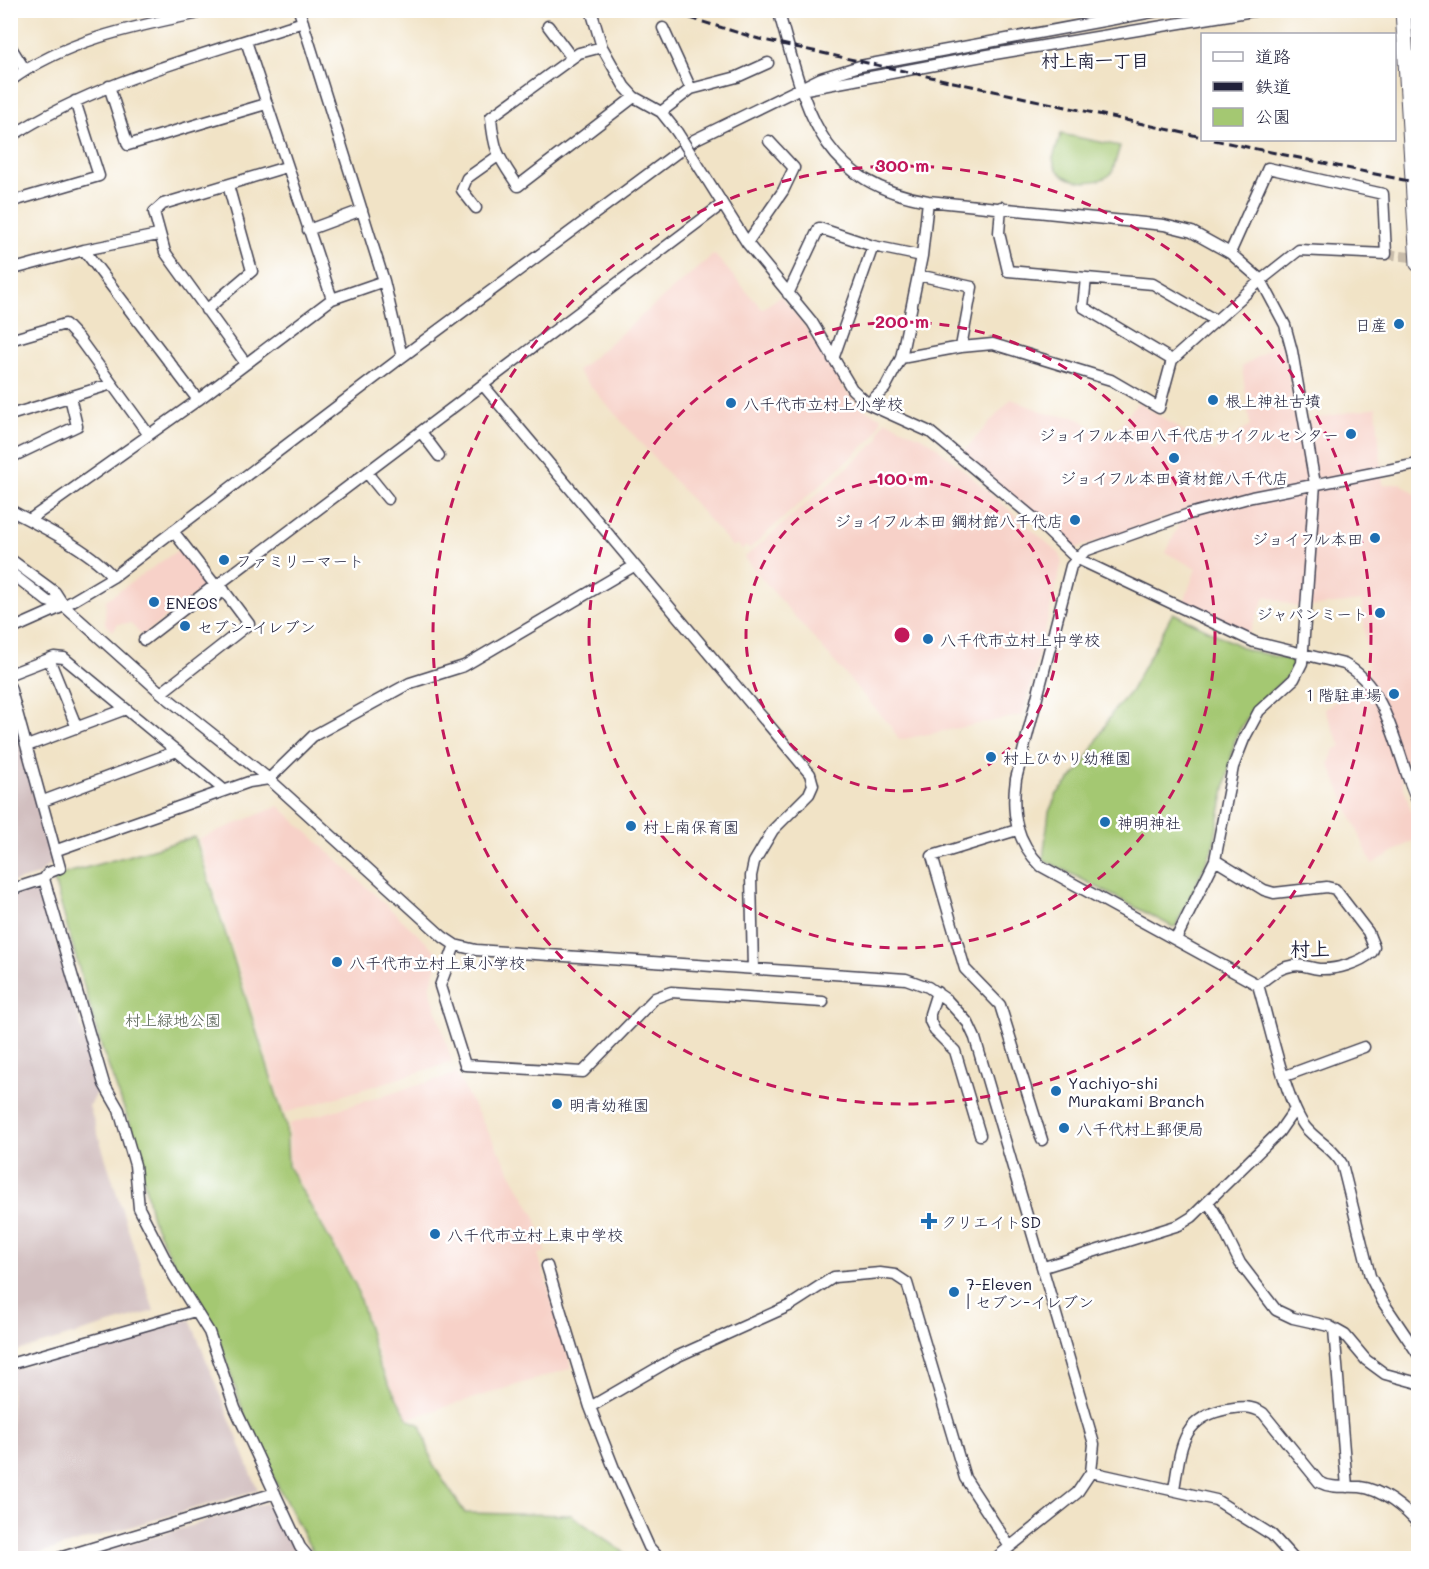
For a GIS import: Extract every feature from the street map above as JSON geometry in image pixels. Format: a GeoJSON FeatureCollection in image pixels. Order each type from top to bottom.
{"type":"FeatureCollection","features":[{"type":"Feature","properties":{"kind":"highway"},"geometry":{"type":"LineString","coordinates":[[1403,10],[1419,264]]}},
{"type":"Feature","properties":{"kind":"street"},"geometry":{"type":"LineString","coordinates":[[299,10],[384,281],[402,357]]}},
{"type":"Feature","properties":{"kind":"street"},"geometry":{"type":"LineString","coordinates":[[591,10],[602,47],[624,86],[634,97],[661,112],[747,243],[812,322],[852,389],[868,404],[930,432],[1036,520],[1076,558],[1254,642],[1344,664],[1363,675],[1395,738],[1419,802]]}},
{"type":"Feature","properties":{"kind":"street"},"geometry":{"type":"LineString","coordinates":[[778,10],[802,89],[824,141],[839,160],[866,182],[897,196],[928,201],[1164,225],[1192,232],[1230,253],[1261,280],[1280,312],[1292,351],[1315,484],[1303,655],[1299,671],[1294,679],[1259,711],[1244,739],[1231,778],[1215,860],[1176,939]]}},
{"type":"Feature","properties":{"kind":"street"},"geometry":{"type":"LineString","coordinates":[[10,630],[64,606],[113,577],[402,357],[694,140],[821,78],[860,66],[1109,15],[1163,10]]}},
{"type":"Feature","properties":{"kind":"street"},"geometry":{"type":"LineString","coordinates":[[802,89],[825,87],[874,75],[1259,10]]}},
{"type":"Feature","properties":{"kind":"street"},"geometry":{"type":"LineString","coordinates":[[10,81],[25,70],[70,47],[137,26],[196,12]]}},
{"type":"Feature","properties":{"kind":"street"},"geometry":{"type":"LineString","coordinates":[[1109,15],[1113,34]]}},
{"type":"Feature","properties":{"kind":"street"},"geometry":{"type":"LineString","coordinates":[[10,137],[75,101],[110,86],[303,22]]}},
{"type":"Feature","properties":{"kind":"street"},"geometry":{"type":"LineString","coordinates":[[548,26],[572,58]]}},
{"type":"Feature","properties":{"kind":"street"},"geometry":{"type":"LineString","coordinates":[[663,28],[691,89]]}},
{"type":"Feature","properties":{"kind":"street"},"geometry":{"type":"LineString","coordinates":[[246,41],[286,167],[332,299]]}},
{"type":"Feature","properties":{"kind":"street"},"geometry":{"type":"LineString","coordinates":[[10,46],[25,70]]}},
{"type":"Feature","properties":{"kind":"street"},"geometry":{"type":"LineString","coordinates":[[602,47],[579,53],[491,117],[494,146],[498,156],[518,186],[634,97]]}},
{"type":"Feature","properties":{"kind":"street"},"geometry":{"type":"LineString","coordinates":[[661,112],[691,89],[737,77],[768,63]]}},
{"type":"Feature","properties":{"kind":"street"},"geometry":{"type":"LineString","coordinates":[[110,86],[128,145],[266,104]]}},
{"type":"Feature","properties":{"kind":"street"},"geometry":{"type":"LineString","coordinates":[[10,202],[99,176],[75,101]]}},
{"type":"Feature","properties":{"kind":"street"},"geometry":{"type":"LineString","coordinates":[[747,243],[783,191],[794,168],[769,141]]}},
{"type":"Feature","properties":{"kind":"street"},"geometry":{"type":"LineString","coordinates":[[476,208],[462,190],[467,178],[498,156]]}},
{"type":"Feature","properties":{"kind":"street"},"geometry":{"type":"LineString","coordinates":[[246,364],[174,267],[158,235],[154,212],[157,207],[286,167]]}},
{"type":"Feature","properties":{"kind":"street"},"geometry":{"type":"LineString","coordinates":[[901,358],[961,347],[993,344],[1112,380],[1158,408],[1172,360],[1261,280],[1299,250],[1386,254],[1383,194],[1268,168],[1230,253]]}},
{"type":"Feature","properties":{"kind":"street"},"geometry":{"type":"LineString","coordinates":[[206,310],[252,271],[228,185]]}},
{"type":"Feature","properties":{"kind":"street"},"geometry":{"type":"LineString","coordinates":[[868,404],[885,388],[901,358],[922,256],[928,201]]}},
{"type":"Feature","properties":{"kind":"street"},"geometry":{"type":"LineString","coordinates":[[161,693],[249,624],[219,584],[721,205]]}},
{"type":"Feature","properties":{"kind":"street"},"geometry":{"type":"LineString","coordinates":[[1001,207],[999,233],[1008,272],[1153,284],[1215,320]]}},
{"type":"Feature","properties":{"kind":"street"},"geometry":{"type":"LineString","coordinates":[[308,230],[362,210]]}},
{"type":"Feature","properties":{"kind":"street"},"geometry":{"type":"LineString","coordinates":[[788,294],[819,228],[873,246],[922,256]]}},
{"type":"Feature","properties":{"kind":"street"},"geometry":{"type":"LineString","coordinates":[[10,270],[84,250],[158,235]]}},
{"type":"Feature","properties":{"kind":"street"},"geometry":{"type":"LineString","coordinates":[[833,358],[873,246]]}},
{"type":"Feature","properties":{"kind":"street"},"geometry":{"type":"LineString","coordinates":[[84,250],[198,400]]}},
{"type":"Feature","properties":{"kind":"street"},"geometry":{"type":"LineString","coordinates":[[918,275],[972,287],[961,347]]}},
{"type":"Feature","properties":{"kind":"street"},"geometry":{"type":"LineString","coordinates":[[1086,278],[1083,307],[1172,360]]}},
{"type":"Feature","properties":{"kind":"street"},"geometry":{"type":"LineString","coordinates":[[29,520],[198,400],[332,299],[384,281]]}},
{"type":"Feature","properties":{"kind":"street"},"geometry":{"type":"LineString","coordinates":[[10,340],[65,324],[149,435]]}},
{"type":"Feature","properties":{"kind":"street"},"geometry":{"type":"LineString","coordinates":[[10,415],[112,384]]}},
{"type":"Feature","properties":{"kind":"street"},"geometry":{"type":"LineString","coordinates":[[483,385],[810,774],[813,785],[809,794],[773,830],[754,862],[751,876],[753,970]]}},
{"type":"Feature","properties":{"kind":"street"},"geometry":{"type":"LineString","coordinates":[[10,458],[77,426],[70,397]]}},
{"type":"Feature","properties":{"kind":"street"},"geometry":{"type":"LineString","coordinates":[[421,432],[439,456]]}},
{"type":"Feature","properties":{"kind":"street"},"geometry":{"type":"LineString","coordinates":[[1419,465],[1315,484],[1190,514],[1086,551],[1076,558],[1071,566],[1016,779],[1013,810],[1017,830],[1030,855],[1054,875],[1258,985],[1295,1109],[1306,1128],[1333,1152],[1342,1164],[1370,1276],[1383,1302],[1419,1354]]}},
{"type":"Feature","properties":{"kind":"street"},"geometry":{"type":"LineString","coordinates":[[367,473],[388,499]]}},
{"type":"Feature","properties":{"kind":"street"},"geometry":{"type":"LineString","coordinates":[[10,510],[106,568],[113,577]]}},
{"type":"Feature","properties":{"kind":"street"},"geometry":{"type":"LineString","coordinates":[[144,640],[215,585],[173,531]]}},
{"type":"Feature","properties":{"kind":"street"},"geometry":{"type":"LineString","coordinates":[[10,559],[55,592],[64,606],[161,693],[269,779],[443,937],[455,945],[476,951],[891,977],[917,982],[937,992],[959,1012],[975,1038],[987,1087],[1044,1267],[1094,1444],[1091,1472],[1086,1483],[1063,1506],[996,1558]]}},
{"type":"Feature","properties":{"kind":"street"},"geometry":{"type":"LineString","coordinates":[[57,850],[224,790],[249,782],[269,779],[314,736],[410,683],[464,666],[634,566]]}},
{"type":"Feature","properties":{"kind":"street"},"geometry":{"type":"LineString","coordinates":[[10,572],[47,600],[64,606]]}},
{"type":"Feature","properties":{"kind":"street"},"geometry":{"type":"LineString","coordinates":[[201,596],[212,600],[224,590]]}},
{"type":"Feature","properties":{"kind":"street"},"geometry":{"type":"LineString","coordinates":[[10,674],[49,659],[64,657],[224,790]]}},
{"type":"Feature","properties":{"kind":"street"},"geometry":{"type":"LineString","coordinates":[[49,659],[77,728]]}},
{"type":"Feature","properties":{"kind":"street"},"geometry":{"type":"LineString","coordinates":[[10,687],[57,850],[60,868],[48,873],[44,879],[10,890]]}},
{"type":"Feature","properties":{"kind":"street"},"geometry":{"type":"LineString","coordinates":[[27,746],[126,709]]}},
{"type":"Feature","properties":{"kind":"street"},"geometry":{"type":"LineString","coordinates":[[43,801],[177,751]]}},
{"type":"Feature","properties":{"kind":"street"},"geometry":{"type":"LineString","coordinates":[[1017,830],[932,856],[966,969],[1000,1005],[1042,1140]]}},
{"type":"Feature","properties":{"kind":"street"},"geometry":{"type":"LineString","coordinates":[[1215,860],[1264,890],[1274,893],[1327,887],[1335,889],[1372,939],[1372,952],[1361,961],[1318,969],[1306,964],[1290,966],[1278,971],[1258,985]]}},
{"type":"Feature","properties":{"kind":"street"},"geometry":{"type":"LineString","coordinates":[[44,879],[104,1084],[119,1110],[135,1165],[138,1208],[195,1311],[210,1332],[235,1408],[300,1546],[309,1558]]}},
{"type":"Feature","properties":{"kind":"street"},"geometry":{"type":"LineString","coordinates":[[455,945],[440,986],[465,1065],[583,1071],[655,998],[671,992],[823,1002]]}},
{"type":"Feature","properties":{"kind":"street"},"geometry":{"type":"LineString","coordinates":[[937,992],[930,1021],[934,1031],[956,1052],[980,1135]]}},
{"type":"Feature","properties":{"kind":"street"},"geometry":{"type":"LineString","coordinates":[[1285,1076],[1364,1047]]}},
{"type":"Feature","properties":{"kind":"street"},"geometry":{"type":"LineString","coordinates":[[1044,1267],[1179,1226],[1192,1218],[1279,1132],[1295,1109]]}},
{"type":"Feature","properties":{"kind":"street"},"geometry":{"type":"LineString","coordinates":[[1208,1202],[1240,1263],[1276,1310],[1293,1318],[1334,1329],[1345,1335],[1366,1360],[1385,1374],[1419,1383]]}},
{"type":"Feature","properties":{"kind":"street"},"geometry":{"type":"LineString","coordinates":[[547,1266],[590,1407],[644,1537],[659,1558]]}},
{"type":"Feature","properties":{"kind":"street"},"geometry":{"type":"LineString","coordinates":[[590,1407],[676,1357],[789,1306],[824,1282],[846,1276],[880,1273],[895,1275],[907,1283],[965,1478],[1010,1547]]}},
{"type":"Feature","properties":{"kind":"street"},"geometry":{"type":"LineString","coordinates":[[10,1364],[195,1311]]}},
{"type":"Feature","properties":{"kind":"street"},"geometry":{"type":"LineString","coordinates":[[1334,1329],[1347,1487]]}},
{"type":"Feature","properties":{"kind":"street"},"geometry":{"type":"LineString","coordinates":[[1174,1489],[1187,1432],[1196,1421],[1216,1412],[1244,1406],[1263,1413],[1319,1482],[1327,1486],[1363,1487],[1392,1501],[1419,1524]]}},
{"type":"Feature","properties":{"kind":"street"},"geometry":{"type":"LineString","coordinates":[[1091,1472],[1216,1500],[1272,1536],[1287,1557]]}},
{"type":"Feature","properties":{"kind":"street"},"geometry":{"type":"LineString","coordinates":[[59,1558],[275,1492]]}},
{"type":"Feature","properties":{"kind":"shaded area","name":"八千代市立村上小学校"},"geometry":{"type":"Polygon","coordinates":[[[714,254],[762,309],[781,296],[808,330],[842,386],[861,407],[882,418],[874,437],[749,549],[745,546],[742,549],[737,544],[733,547],[577,371],[714,254]]]}},
{"type":"Feature","properties":{"kind":"shaded area"},"geometry":{"type":"Polygon","coordinates":[[[1279,342],[1285,354],[1297,422],[1376,407],[1383,485],[1400,483],[1418,496],[1418,737],[1400,774],[1412,815],[1418,822],[1418,838],[1372,864],[1329,764],[1334,750],[1341,746],[1324,709],[1369,679],[1362,601],[1300,608],[1266,596],[1248,635],[1183,605],[1196,568],[1166,553],[1185,511],[1074,549],[962,453],[1011,399],[1049,414],[1076,417],[1109,439],[1138,402],[1214,451],[1250,425],[1242,367],[1279,342]]]}},
{"type":"Feature","properties":{"kind":"shaded area","name":"八千代市立村上中学校"},"geometry":{"type":"Polygon","coordinates":[[[885,420],[931,442],[1060,554],[1062,563],[1023,715],[899,740],[892,728],[744,558],[879,440],[879,432],[885,420]]]}},
{"type":"Feature","properties":{"kind":"shaded area"},"geometry":{"type":"Polygon","coordinates":[[[181,548],[210,583],[142,636],[131,623],[118,624],[113,631],[105,624],[106,600],[181,548]]]}},
{"type":"Feature","properties":{"kind":"shaded area"},"geometry":{"type":"Polygon","coordinates":[[[11,711],[52,862],[38,875],[11,883],[11,711]]]}},
{"type":"Feature","properties":{"kind":"shaded area","name":"八千代市立村上東小学校"},"geometry":{"type":"Polygon","coordinates":[[[279,806],[440,955],[430,988],[452,1062],[285,1113],[199,839],[279,806]]]}},
{"type":"Feature","properties":{"kind":"shaded area"},"geometry":{"type":"Polygon","coordinates":[[[40,887],[99,1087],[89,1106],[154,1311],[11,1353],[11,896],[40,887]]]}},
{"type":"Feature","properties":{"kind":"shaded area","name":"八千代市立村上東中学校"},"geometry":{"type":"Polygon","coordinates":[[[456,1074],[535,1216],[546,1252],[538,1254],[572,1368],[409,1418],[382,1367],[358,1286],[290,1165],[289,1124],[456,1074]]]}},
{"type":"Feature","properties":{"kind":"shaded area"},"geometry":{"type":"Polygon","coordinates":[[[190,1319],[258,1490],[23,1558],[11,1558],[11,1370],[190,1319]]]}},
{"type":"Feature","properties":{"kind":"shaded area"},"geometry":{"type":"Polygon","coordinates":[[[266,1503],[300,1558],[84,1558],[266,1503]]]}},
{"type":"Feature","properties":{"kind":"green space"},"geometry":{"type":"Polygon","coordinates":[[[1061,134],[1120,146],[1112,173],[1105,178],[1087,182],[1068,178],[1061,173],[1055,167],[1053,158],[1061,134]]]}},
{"type":"Feature","properties":{"kind":"green space"},"geometry":{"type":"Polygon","coordinates":[[[1173,613],[1248,650],[1291,660],[1295,671],[1277,686],[1246,719],[1235,739],[1213,848],[1176,926],[1173,927],[1043,859],[1049,812],[1057,794],[1083,766],[1112,713],[1130,692],[1173,613]]]}},
{"type":"Feature","properties":{"kind":"green space","name":"村上緑地公園"},"geometry":{"type":"Polygon","coordinates":[[[195,837],[286,1125],[288,1166],[356,1286],[379,1366],[409,1420],[421,1425],[433,1465],[465,1513],[571,1515],[632,1558],[318,1558],[310,1547],[251,1435],[220,1343],[169,1254],[152,1219],[135,1138],[102,1049],[53,877],[195,837]]]}},
{"type":"Feature","properties":{"kind":"tunnel"},"geometry":{"type":"LineString","coordinates":[[1386,254],[1418,258]]}},
{"type":"Feature","properties":{"kind":"railway"},"geometry":{"type":"LineString","coordinates":[[664,10],[759,39],[1201,137]]}},
{"type":"Feature","properties":{"kind":"railway"},"geometry":{"type":"LineString","coordinates":[[1219,141],[1418,183]]}},
{"type":"Feature","properties":{"kind":"place","name":"日産"},"geometry":{"type":"Point","coordinates":[1399,324]}},
{"type":"Feature","properties":{"kind":"place","name":"根上神社古墳"},"geometry":{"type":"Point","coordinates":[1213,400]}},
{"type":"Feature","properties":{"kind":"place","name":"八千代市立村上小学校"},"geometry":{"type":"Point","coordinates":[731,403]}},
{"type":"Feature","properties":{"kind":"place","name":"ジョイフル本田八千代店サイクルセンター"},"geometry":{"type":"Point","coordinates":[1351,434]}},
{"type":"Feature","properties":{"kind":"place","name":"ジョイフル本田 資材館八千代店"},"geometry":{"type":"Point","coordinates":[1174,458]}},
{"type":"Feature","properties":{"kind":"place","name":"ジョイフル本田 鋼材館八千代店"},"geometry":{"type":"Point","coordinates":[1075,520]}},
{"type":"Feature","properties":{"kind":"place","name":"ジョイフル本田"},"geometry":{"type":"Point","coordinates":[1375,538]}},
{"type":"Feature","properties":{"kind":"place","name":"ファミリーマート"},"geometry":{"type":"Point","coordinates":[224,560]}},
{"type":"Feature","properties":{"kind":"place","name":"ENEOS"},"geometry":{"type":"Point","coordinates":[154,602]}},
{"type":"Feature","properties":{"kind":"place","name":"ジャパンミート"},"geometry":{"type":"Point","coordinates":[1380,613]}},
{"type":"Feature","properties":{"kind":"place","name":"セブン-イレブン"},"geometry":{"type":"Point","coordinates":[185,626]}},
{"type":"Feature","properties":{"kind":"place","name":"八千代市立村上中学校"},"geometry":{"type":"Point","coordinates":[928,639]}},
{"type":"Feature","properties":{"kind":"place","name":"１階駐車場"},"geometry":{"type":"Point","coordinates":[1394,694]}},
{"type":"Feature","properties":{"kind":"place","name":"村上ひかり幼稚園"},"geometry":{"type":"Point","coordinates":[991,757]}},
{"type":"Feature","properties":{"kind":"place","name":"神明神社"},"geometry":{"type":"Point","coordinates":[1105,822]}},
{"type":"Feature","properties":{"kind":"place","name":"村上南保育園"},"geometry":{"type":"Point","coordinates":[631,826]}},
{"type":"Feature","properties":{"kind":"place","name":"八千代市立村上東小学校"},"geometry":{"type":"Point","coordinates":[337,962]}},
{"type":"Feature","properties":{"kind":"place","name":"Yachiyo-shi Murakami Branch"},"geometry":{"type":"Point","coordinates":[1056,1091]}},
{"type":"Feature","properties":{"kind":"place","name":"明青幼稚園"},"geometry":{"type":"Point","coordinates":[557,1104]}},
{"type":"Feature","properties":{"kind":"place","name":"八千代村上郵便局"},"geometry":{"type":"Point","coordinates":[1064,1128]}},
{"type":"Feature","properties":{"kind":"place","name":"クリエイトSD"},"geometry":{"type":"Point","coordinates":[929,1221]}},
{"type":"Feature","properties":{"kind":"place","name":"八千代市立村上東中学校"},"geometry":{"type":"Point","coordinates":[435,1234]}},
{"type":"Feature","properties":{"kind":"place","name":"7-Eleven | セブン-イレブン"},"geometry":{"type":"Point","coordinates":[954,1292]}},
{"type":"Feature","properties":{"kind":"district","name":"村上南一丁目"},"geometry":{"type":"Point","coordinates":[1095,60]}},
{"type":"Feature","properties":{"kind":"district","name":"村上"},"geometry":{"type":"Point","coordinates":[1310,948]}}]}
